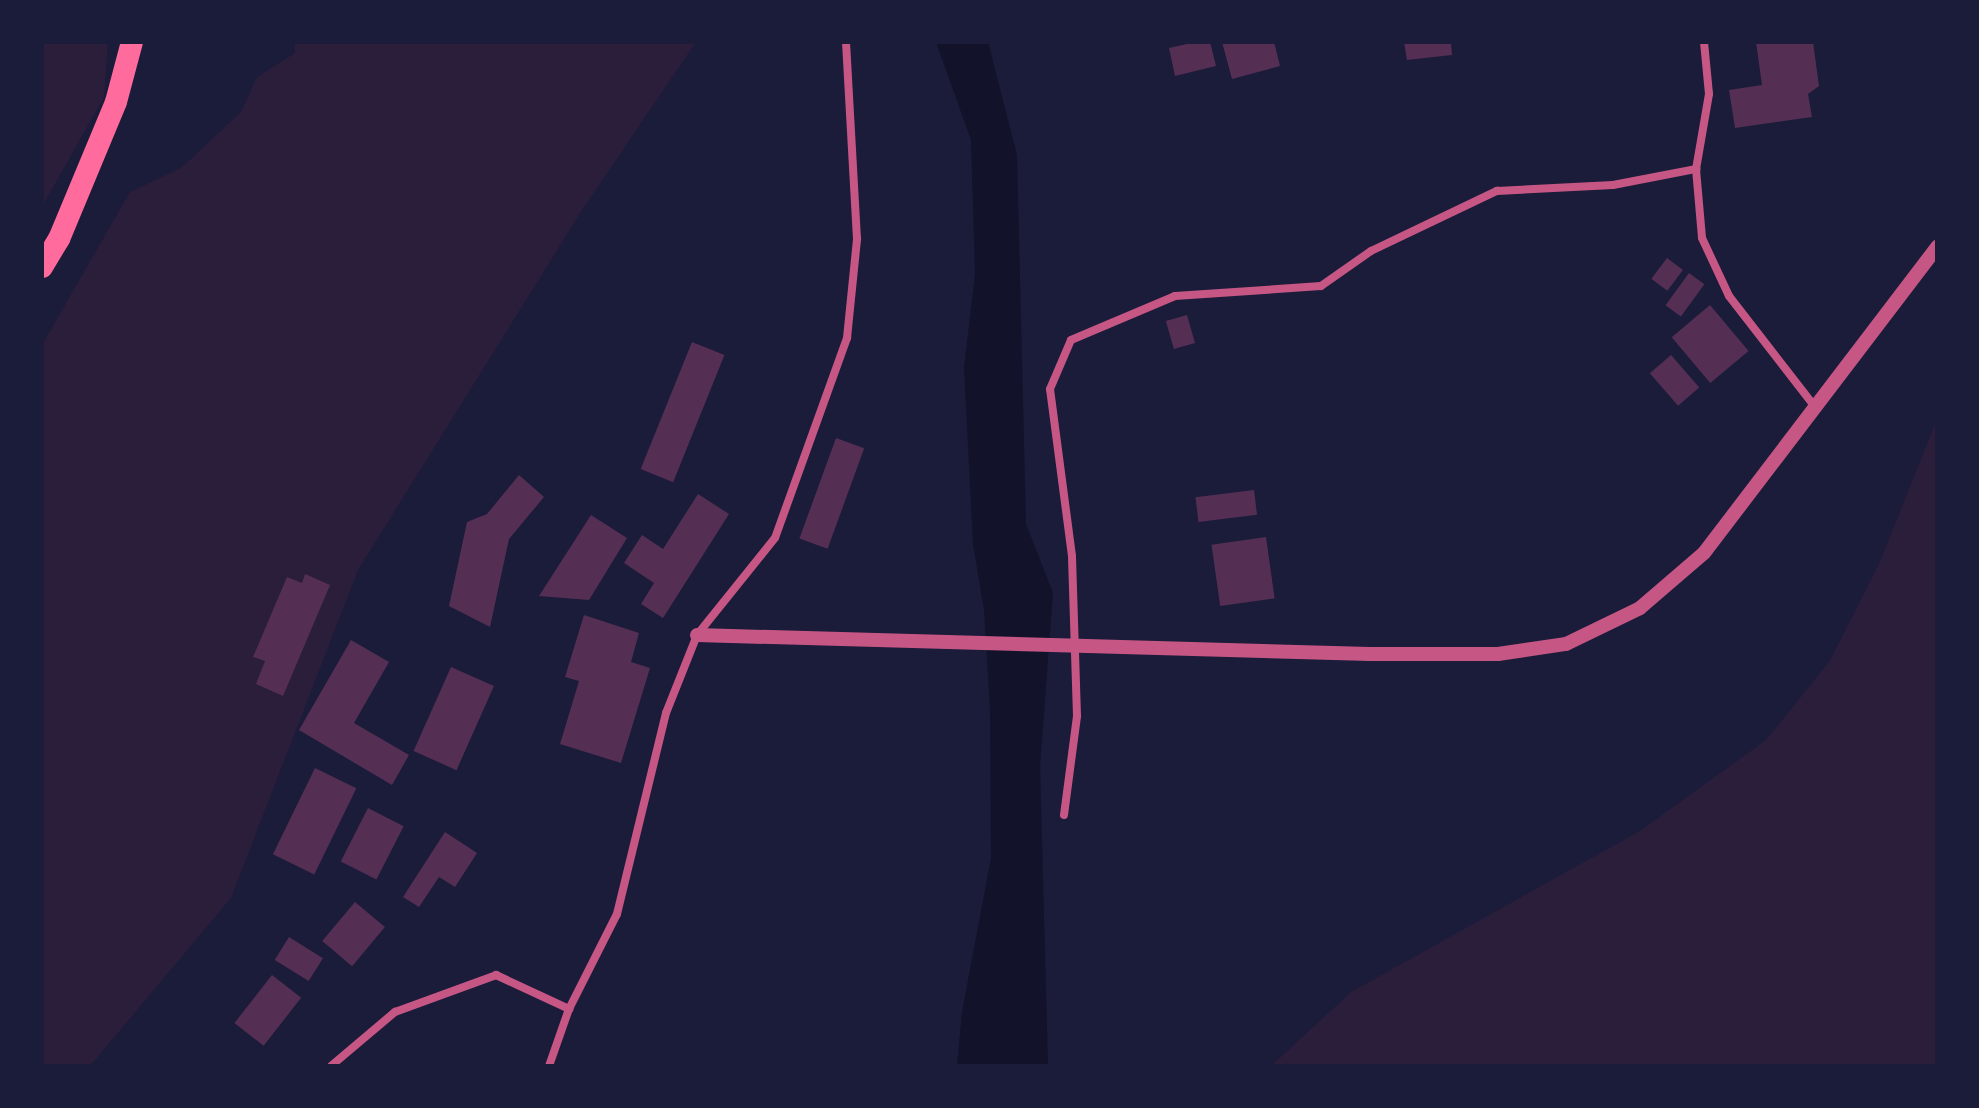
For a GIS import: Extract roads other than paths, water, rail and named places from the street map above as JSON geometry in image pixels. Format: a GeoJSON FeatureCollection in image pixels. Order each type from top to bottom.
{"type":"FeatureCollection","features":[{"type":"Feature","properties":{"kind":"highway"},"geometry":{"type":"LineString","coordinates":[[42,267],[59,239],[116,102],[132,42]]}},
{"type":"Feature","properties":{"kind":"street"},"geometry":{"type":"LineString","coordinates":[[549,1066],[569,1009],[617,914],[666,713],[697,635],[775,538],[847,338],[857,239],[846,42]]}},
{"type":"Feature","properties":{"kind":"street"},"geometry":{"type":"LineString","coordinates":[[1704,42],[1709,94],[1696,169],[1702,238],[1729,296],[1816,408]]}},
{"type":"Feature","properties":{"kind":"street"},"geometry":{"type":"LineString","coordinates":[[1064,815],[1077,716],[1072,556],[1050,389],[1071,340],[1175,296],[1321,286],[1371,251],[1497,191],[1613,185],[1696,169]]}},
{"type":"Feature","properties":{"kind":"street"},"geometry":{"type":"LineString","coordinates":[[697,635],[1386,654],[1498,654],[1566,644],[1640,608],[1704,553],[1937,247]]}},
{"type":"Feature","properties":{"kind":"street"},"geometry":{"type":"LineString","coordinates":[[331,1066],[395,1012],[496,975],[569,1009]]}}]}
